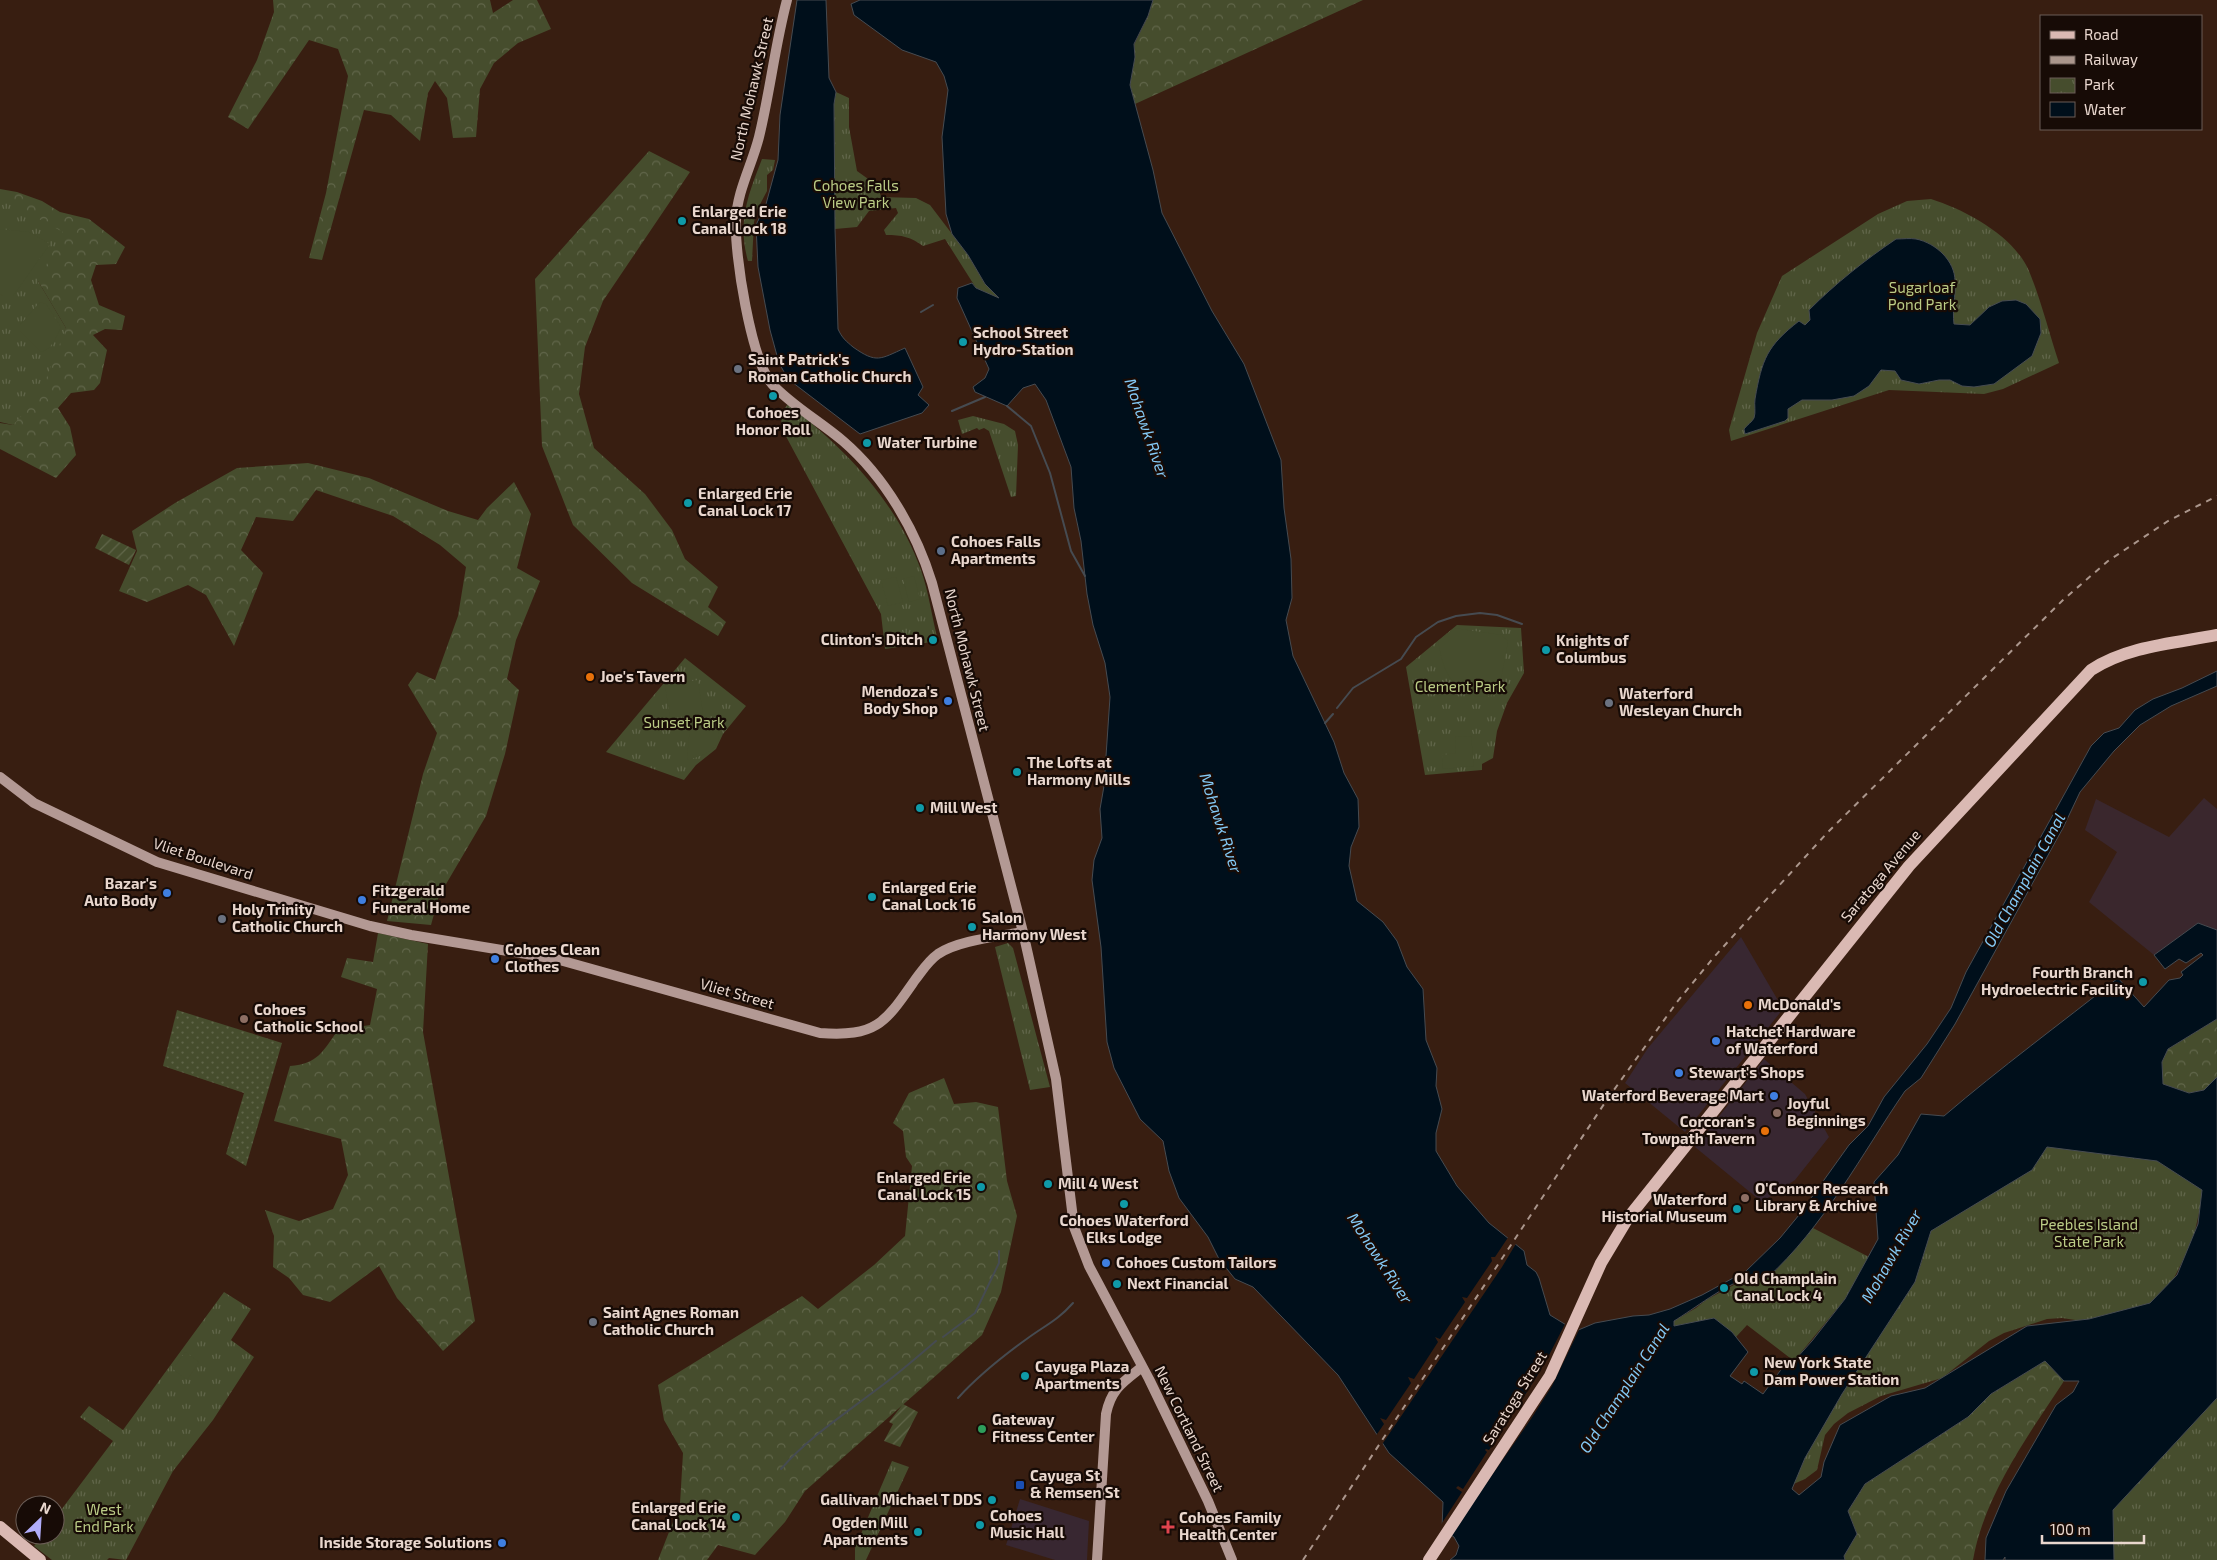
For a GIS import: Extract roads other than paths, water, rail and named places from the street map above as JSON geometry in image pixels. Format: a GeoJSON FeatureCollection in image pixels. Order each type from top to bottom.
{"type":"FeatureCollection","features":[{"type":"Feature","properties":{"kind":"main road","name":"Saratoga Avenue"},"geometry":{"type":"LineString","coordinates":[[1628,1218],[1908,866],[2029,739],[2079,682],[2102,663],[2131,652],[2217,635]]}},
{"type":"Feature","properties":{"kind":"main road","name":"Saratoga Street"},"geometry":{"type":"LineString","coordinates":[[1429,1560],[1543,1389],[1557,1363],[1602,1263],[1628,1218]]}},
{"type":"Feature","properties":{"kind":"main road"},"geometry":{"type":"LineString","coordinates":[[0,1527],[40,1560]]}},
{"type":"Feature","properties":{"kind":"street","name":"North Mohawk Street"},"geometry":{"type":"LineString","coordinates":[[787,0],[763,122],[755,154],[742,189],[736,220],[738,256],[753,345],[771,383],[845,443],[866,464],[896,504],[921,552],[932,583],[1022,932],[1056,1079],[1072,1220],[1089,1266]]}},
{"type":"Feature","properties":{"kind":"street","name":"Vliet Boulevard"},"geometry":{"type":"LineString","coordinates":[[0,777],[34,803],[157,862],[330,915],[411,935]]}},
{"type":"Feature","properties":{"kind":"street","name":"Vliet Street"},"geometry":{"type":"LineString","coordinates":[[411,935],[556,958],[820,1033],[834,1034],[855,1032],[878,1026],[894,1010],[927,964],[938,954],[954,946],[1022,932]]}},
{"type":"Feature","properties":{"kind":"street","name":"New Cortland Street"},"geometry":{"type":"LineString","coordinates":[[1089,1266],[1142,1367],[1208,1501],[1232,1560]]}},
{"type":"Feature","properties":{"kind":"street"},"geometry":{"type":"LineString","coordinates":[[1097,1560],[1106,1414],[1109,1400],[1121,1384],[1142,1367]]}},
{"type":"Feature","properties":{"kind":"water"},"geometry":{"type":"Polygon","coordinates":[[[797,0],[826,0],[829,78],[836,92],[834,104],[835,229],[838,329],[846,341],[853,347],[873,358],[884,357],[905,348],[923,387],[918,395],[929,405],[922,413],[860,434],[788,379],[779,363],[770,330],[758,267],[756,225],[766,204],[778,160],[780,115],[797,0]]]}},
{"type":"Feature","properties":{"kind":"water"},"geometry":{"type":"Polygon","coordinates":[[[860,0],[1153,0],[1148,16],[1134,44],[1135,57],[1130,85],[1153,170],[1162,213],[1212,311],[1244,364],[1281,460],[1284,508],[1291,559],[1292,598],[1286,620],[1293,656],[1334,742],[1344,773],[1358,799],[1359,827],[1351,847],[1349,866],[1357,901],[1383,922],[1397,941],[1407,967],[1423,989],[1426,1040],[1437,1068],[1436,1086],[1442,1109],[1436,1133],[1436,1151],[1457,1186],[1489,1223],[1524,1251],[1527,1265],[1536,1272],[1539,1278],[1550,1315],[1576,1331],[1595,1323],[1649,1315],[1670,1309],[1702,1295],[1746,1271],[1780,1238],[1799,1215],[1849,1145],[1868,1126],[1884,1097],[1927,1044],[1951,1008],[1966,972],[2091,746],[2104,733],[2119,728],[2135,710],[2153,699],[2182,688],[2217,671],[2217,686],[2171,706],[2140,725],[2114,751],[2080,792],[2063,828],[1955,1024],[1921,1078],[1905,1091],[1841,1190],[1806,1237],[1766,1279],[1751,1278],[1737,1282],[1674,1321],[1674,1326],[1714,1318],[1732,1332],[1748,1352],[1730,1376],[1742,1384],[1744,1381],[1763,1394],[1783,1367],[1794,1361],[1845,1299],[1878,1239],[1874,1182],[1898,1155],[1921,1114],[1944,1116],[2008,1063],[2118,978],[2144,1007],[2169,980],[2180,978],[2183,975],[2181,972],[2203,955],[2201,953],[2186,963],[2179,959],[2165,969],[2154,955],[2198,923],[2217,930],[2217,1019],[2168,1049],[2162,1062],[2163,1084],[2189,1093],[2204,1090],[2217,1077],[2217,1398],[2113,1510],[2114,1560],[2005,1560],[2005,1557],[2003,1560],[1985,1560],[1986,1538],[2006,1491],[2056,1405],[2073,1392],[2079,1381],[2064,1381],[2045,1361],[1991,1394],[1968,1417],[1865,1484],[1848,1511],[1857,1534],[1844,1556],[1845,1560],[1450,1560],[1456,1555],[1459,1546],[1454,1537],[1442,1529],[1443,1502],[1389,1453],[1338,1375],[1253,1287],[1235,1279],[1219,1259],[1208,1237],[1179,1198],[1169,1171],[1163,1141],[1140,1119],[1114,1068],[1107,1042],[1101,947],[1092,880],[1094,860],[1102,838],[1100,809],[1104,786],[1110,697],[1105,663],[1093,625],[1087,594],[1081,541],[1074,508],[1071,467],[1046,400],[1035,384],[1023,388],[1007,406],[975,392],[973,387],[985,378],[989,369],[957,298],[958,288],[972,283],[976,288],[999,298],[985,284],[968,255],[952,234],[946,214],[942,137],[948,90],[944,76],[936,62],[902,50],[854,15],[851,4],[860,0]],[[2047,1147],[2032,1170],[1931,1231],[1915,1282],[1842,1394],[1805,1458],[1792,1489],[1799,1495],[1821,1477],[1824,1462],[1840,1425],[1891,1396],[1925,1388],[2027,1326],[2089,1319],[2150,1303],[2177,1275],[2198,1224],[2202,1190],[2157,1161],[2047,1147]]]}},
{"type":"Feature","properties":{"kind":"water"},"geometry":{"type":"Polygon","coordinates":[[[1896,239],[1914,239],[1931,244],[1948,260],[1952,267],[1955,281],[1954,324],[1970,325],[1989,307],[2002,301],[2016,300],[2026,304],[2040,319],[2041,333],[2032,356],[1994,384],[1974,387],[1962,386],[1950,380],[1919,384],[1901,380],[1895,371],[1881,370],[1869,386],[1854,396],[1832,400],[1802,400],[1788,409],[1788,418],[1785,421],[1745,434],[1744,429],[1752,421],[1755,414],[1755,399],[1760,373],[1773,346],[1799,321],[1805,325],[1810,320],[1809,310],[1819,300],[1851,272],[1896,239]]]}},
{"type":"Feature","properties":{"kind":"waterway"},"geometry":{"type":"LineString","coordinates":[[921,312],[933,305]]}},
{"type":"Feature","properties":{"kind":"waterway"},"geometry":{"type":"LineString","coordinates":[[952,411],[985,397]]}},
{"type":"Feature","properties":{"kind":"waterway"},"geometry":{"type":"LineString","coordinates":[[1007,406],[1031,426],[1050,473],[1071,551],[1085,576]]}},
{"type":"Feature","properties":{"kind":"waterway"},"geometry":{"type":"LineString","coordinates":[[1337,708],[1353,688],[1401,659],[1416,637],[1438,622],[1456,616],[1480,613],[1497,615],[1522,624]]}},
{"type":"Feature","properties":{"kind":"waterway"},"geometry":{"type":"LineString","coordinates":[[1325,723],[1333,714]]}},
{"type":"Feature","properties":{"kind":"waterway"},"geometry":{"type":"LineString","coordinates":[[943,1337],[975,1313],[999,1263],[999,1251]]}},
{"type":"Feature","properties":{"kind":"waterway"},"geometry":{"type":"LineString","coordinates":[[958,1398],[992,1366],[1057,1318],[1073,1303]]}},
{"type":"Feature","properties":{"kind":"waterway"},"geometry":{"type":"LineString","coordinates":[[781,1469],[814,1437],[936,1341]]}},
{"type":"Feature","properties":{"kind":"railway"},"geometry":{"type":"LineString","coordinates":[[1303,1560],[1606,1101],[1677,1002],[1714,957],[1827,833],[2063,600],[2108,561],[2168,521],[2217,496]]}},
{"type":"Feature","properties":{"kind":"place","name":"Enlarged Erie Canal Lock 18"},"geometry":{"type":"Point","coordinates":[682,221]}},
{"type":"Feature","properties":{"kind":"place","name":"School Street Hydro-Station"},"geometry":{"type":"Point","coordinates":[963,342]}},
{"type":"Feature","properties":{"kind":"place","name":"Saint Patrick's Roman Catholic Church"},"geometry":{"type":"Point","coordinates":[738,369]}},
{"type":"Feature","properties":{"kind":"place","name":"Cohoes Honor Roll"},"geometry":{"type":"Point","coordinates":[773,396]}},
{"type":"Feature","properties":{"kind":"place","name":"Water Turbine"},"geometry":{"type":"Point","coordinates":[867,443]}},
{"type":"Feature","properties":{"kind":"place","name":"Enlarged Erie Canal Lock 17"},"geometry":{"type":"Point","coordinates":[688,503]}},
{"type":"Feature","properties":{"kind":"place","name":"Cohoes Falls Apartments"},"geometry":{"type":"Point","coordinates":[941,551]}},
{"type":"Feature","properties":{"kind":"place","name":"Clinton's Ditch"},"geometry":{"type":"Point","coordinates":[933,640]}},
{"type":"Feature","properties":{"kind":"place","name":"Knights of Columbus"},"geometry":{"type":"Point","coordinates":[1546,650]}},
{"type":"Feature","properties":{"kind":"place","name":"Joe's Tavern"},"geometry":{"type":"Point","coordinates":[590,677]}},
{"type":"Feature","properties":{"kind":"place","name":"Mendoza's Body Shop"},"geometry":{"type":"Point","coordinates":[948,701]}},
{"type":"Feature","properties":{"kind":"place","name":"Waterford Wesleyan Church"},"geometry":{"type":"Point","coordinates":[1609,703]}},
{"type":"Feature","properties":{"kind":"place","name":"The Lofts at Harmony Mills"},"geometry":{"type":"Point","coordinates":[1017,772]}},
{"type":"Feature","properties":{"kind":"place","name":"Mill West"},"geometry":{"type":"Point","coordinates":[920,808]}},
{"type":"Feature","properties":{"kind":"place","name":"Bazar's Auto Body"},"geometry":{"type":"Point","coordinates":[167,893]}},
{"type":"Feature","properties":{"kind":"place","name":"Enlarged Erie Canal Lock 16"},"geometry":{"type":"Point","coordinates":[872,897]}},
{"type":"Feature","properties":{"kind":"place","name":"Fitzgerald Funeral Home"},"geometry":{"type":"Point","coordinates":[362,900]}},
{"type":"Feature","properties":{"kind":"place","name":"Holy Trinity Catholic Church"},"geometry":{"type":"Point","coordinates":[222,919]}},
{"type":"Feature","properties":{"kind":"place","name":"Salon Harmony West"},"geometry":{"type":"Point","coordinates":[972,927]}},
{"type":"Feature","properties":{"kind":"place","name":"Cohoes Clean Clothes"},"geometry":{"type":"Point","coordinates":[495,959]}},
{"type":"Feature","properties":{"kind":"place","name":"Fourth Branch Hydroelectric Facility"},"geometry":{"type":"Point","coordinates":[2143,982]}},
{"type":"Feature","properties":{"kind":"place","name":"McDonald's"},"geometry":{"type":"Point","coordinates":[1748,1005]}},
{"type":"Feature","properties":{"kind":"place","name":"Cohoes Catholic School"},"geometry":{"type":"Point","coordinates":[244,1019]}},
{"type":"Feature","properties":{"kind":"place","name":"Hatchet Hardware of Waterford"},"geometry":{"type":"Point","coordinates":[1716,1041]}},
{"type":"Feature","properties":{"kind":"place","name":"Stewart's Shops"},"geometry":{"type":"Point","coordinates":[1679,1073]}},
{"type":"Feature","properties":{"kind":"place","name":"Waterford Beverage Mart"},"geometry":{"type":"Point","coordinates":[1774,1096]}},
{"type":"Feature","properties":{"kind":"place","name":"Joyful Beginnings"},"geometry":{"type":"Point","coordinates":[1777,1113]}},
{"type":"Feature","properties":{"kind":"place","name":"Corcoran's Towpath Tavern"},"geometry":{"type":"Point","coordinates":[1765,1131]}},
{"type":"Feature","properties":{"kind":"place","name":"Mill 4 West"},"geometry":{"type":"Point","coordinates":[1048,1184]}},
{"type":"Feature","properties":{"kind":"place","name":"Enlarged Erie Canal Lock 15"},"geometry":{"type":"Point","coordinates":[981,1187]}},
{"type":"Feature","properties":{"kind":"place","name":"O'Connor Research Library & Archive"},"geometry":{"type":"Point","coordinates":[1745,1198]}},
{"type":"Feature","properties":{"kind":"place","name":"Cohoes Waterford Elks Lodge"},"geometry":{"type":"Point","coordinates":[1124,1204]}},
{"type":"Feature","properties":{"kind":"place","name":"Waterford Historial Museum"},"geometry":{"type":"Point","coordinates":[1737,1209]}},
{"type":"Feature","properties":{"kind":"place","name":"Cohoes Custom Tailors"},"geometry":{"type":"Point","coordinates":[1106,1263]}},
{"type":"Feature","properties":{"kind":"place","name":"Next Financial"},"geometry":{"type":"Point","coordinates":[1117,1284]}},
{"type":"Feature","properties":{"kind":"place","name":"Old Champlain Canal Lock 4"},"geometry":{"type":"Point","coordinates":[1724,1288]}},
{"type":"Feature","properties":{"kind":"place","name":"Saint Agnes Roman Catholic Church"},"geometry":{"type":"Point","coordinates":[593,1322]}},
{"type":"Feature","properties":{"kind":"place","name":"New York State Dam Power Station"},"geometry":{"type":"Point","coordinates":[1754,1372]}},
{"type":"Feature","properties":{"kind":"place","name":"Cayuga Plaza Apartments"},"geometry":{"type":"Point","coordinates":[1025,1376]}},
{"type":"Feature","properties":{"kind":"place","name":"Gateway Fitness Center"},"geometry":{"type":"Point","coordinates":[982,1429]}},
{"type":"Feature","properties":{"kind":"place","name":"Cayuga St & Remsen St"},"geometry":{"type":"Point","coordinates":[1020,1485]}},
{"type":"Feature","properties":{"kind":"place","name":"Gallivan Michael T DDS"},"geometry":{"type":"Point","coordinates":[992,1500]}},
{"type":"Feature","properties":{"kind":"place","name":"Enlarged Erie Canal Lock 14"},"geometry":{"type":"Point","coordinates":[736,1517]}},
{"type":"Feature","properties":{"kind":"place","name":"Cohoes Music Hall"},"geometry":{"type":"Point","coordinates":[980,1525]}},
{"type":"Feature","properties":{"kind":"place","name":"Cohoes Family Health Center"},"geometry":{"type":"Point","coordinates":[1168,1527]}},
{"type":"Feature","properties":{"kind":"place","name":"Ogden Mill Apartments"},"geometry":{"type":"Point","coordinates":[918,1532]}},
{"type":"Feature","properties":{"kind":"place","name":"Inside Storage Solutions"},"geometry":{"type":"Point","coordinates":[502,1543]}},
{"type":"Feature","properties":{"kind":"park label","name":"Cohoes Falls View Park"},"geometry":{"type":"Point","coordinates":[856,194]}},
{"type":"Feature","properties":{"kind":"park label","name":"Sugarloaf Pond Park"},"geometry":{"type":"Point","coordinates":[1922,296]}},
{"type":"Feature","properties":{"kind":"park label","name":"Clement Park"},"geometry":{"type":"Point","coordinates":[1460,687]}},
{"type":"Feature","properties":{"kind":"park label","name":"Sunset Park"},"geometry":{"type":"Point","coordinates":[684,723]}},
{"type":"Feature","properties":{"kind":"park label","name":"Peebles Island State Park"},"geometry":{"type":"Point","coordinates":[2089,1234]}},
{"type":"Feature","properties":{"kind":"park label","name":"West End Park"},"geometry":{"type":"Point","coordinates":[104,1518]}},
{"type":"Feature","properties":{"kind":"water label","name":"Mohawk River"},"geometry":{"type":"Point","coordinates":[1147,428]}},
{"type":"Feature","properties":{"kind":"water label","name":"Mohawk River"},"geometry":{"type":"Point","coordinates":[1221,823]}},
{"type":"Feature","properties":{"kind":"water label","name":"Old Champlain Canal"},"geometry":{"type":"Point","coordinates":[2024,880]}},
{"type":"Feature","properties":{"kind":"water label","name":"Mohawk River"},"geometry":{"type":"Point","coordinates":[1891,1256]}},
{"type":"Feature","properties":{"kind":"water label","name":"Mohawk River"},"geometry":{"type":"Point","coordinates":[1380,1258]}},
{"type":"Feature","properties":{"kind":"water label","name":"Old Champlain Canal"},"geometry":{"type":"Point","coordinates":[1624,1388]}}]}
